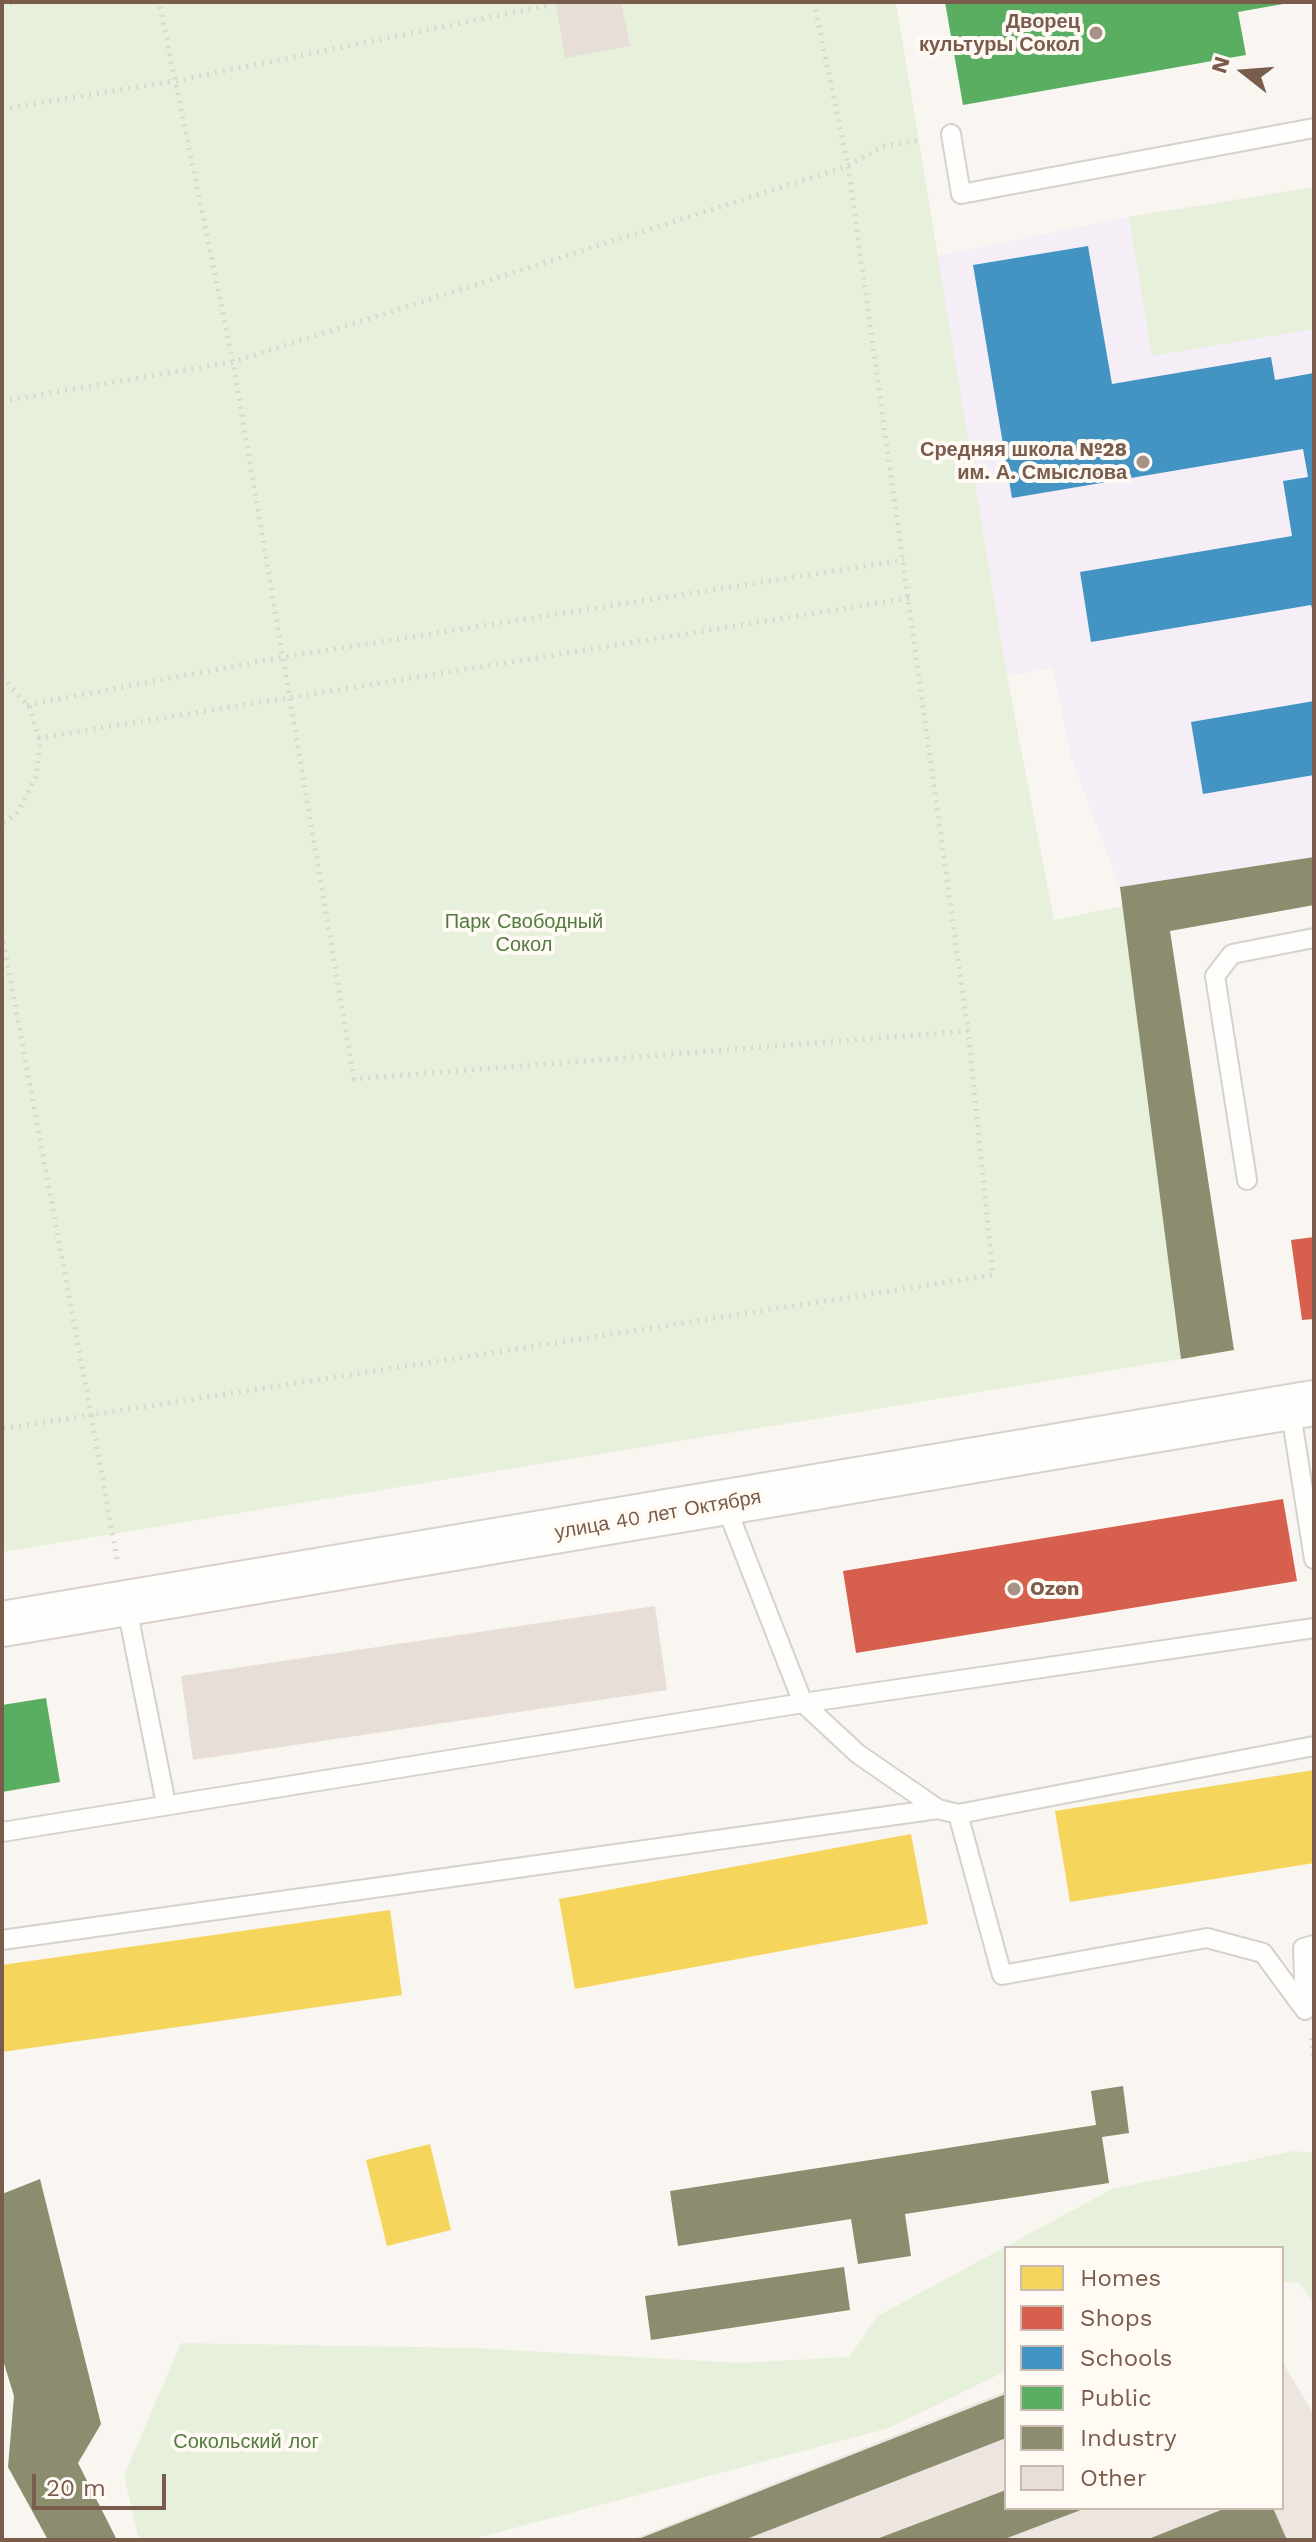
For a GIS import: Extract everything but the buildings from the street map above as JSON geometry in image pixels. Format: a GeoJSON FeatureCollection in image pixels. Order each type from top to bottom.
{"type":"FeatureCollection","features":[{"type":"Feature","properties":{"kind":"street","name":"улица 40 лет Октября"},"geometry":{"type":"LineString","coordinates":[[2,1624],[1302,1405]]}},
{"type":"Feature","properties":{"kind":"lane"},"geometry":{"type":"LineString","coordinates":[[951,134],[961,194],[1314,128]]}},
{"type":"Feature","properties":{"kind":"lane"},"geometry":{"type":"LineString","coordinates":[[1247,1180],[1215,976],[1232,954],[1314,938]]}},
{"type":"Feature","properties":{"kind":"lane"},"geometry":{"type":"LineString","coordinates":[[1302,1405],[1314,1559]]}},
{"type":"Feature","properties":{"kind":"lane"},"geometry":{"type":"LineString","coordinates":[[725,1504],[803,1703],[858,1754],[938,1809],[958,1814],[1314,1746]]}},
{"type":"Feature","properties":{"kind":"lane"},"geometry":{"type":"LineString","coordinates":[[126,1603],[166,1804]]}},
{"type":"Feature","properties":{"kind":"lane"},"geometry":{"type":"LineString","coordinates":[[2,1832],[803,1703],[1314,1628]]}},
{"type":"Feature","properties":{"kind":"lane"},"geometry":{"type":"LineString","coordinates":[[2,1940],[938,1809]]}},
{"type":"Feature","properties":{"kind":"lane"},"geometry":{"type":"LineString","coordinates":[[958,1814],[1002,1975],[1207,1938],[1263,1953],[1305,2010],[1303,1948],[1314,1945]]}},
{"type":"Feature","properties":{"kind":"path"},"geometry":{"type":"LineString","coordinates":[[2,5],[18,2]]}},
{"type":"Feature","properties":{"kind":"path"},"geometry":{"type":"LineString","coordinates":[[159,2],[233,362],[354,1079],[968,1031]]}},
{"type":"Feature","properties":{"kind":"path"},"geometry":{"type":"LineString","coordinates":[[2,1429],[993,1275],[968,1031],[904,560],[848,166],[814,2]]}},
{"type":"Feature","properties":{"kind":"path"},"geometry":{"type":"LineString","coordinates":[[2,109],[175,81],[546,6]]}},
{"type":"Feature","properties":{"kind":"path"},"geometry":{"type":"LineString","coordinates":[[2,401],[233,362],[848,166],[883,146],[951,134]]}},
{"type":"Feature","properties":{"kind":"path"},"geometry":{"type":"LineString","coordinates":[[27,705],[283,657],[904,560]]}},
{"type":"Feature","properties":{"kind":"path"},"geometry":{"type":"LineString","coordinates":[[38,738],[909,598]]}},
{"type":"Feature","properties":{"kind":"path"},"geometry":{"type":"LineString","coordinates":[[2,677],[27,705],[38,738],[36,777],[18,812],[2,824]]}},
{"type":"Feature","properties":{"kind":"path"},"geometry":{"type":"LineString","coordinates":[[2,934],[126,1603]]}},
{"type":"Feature","properties":{"kind":"shaded area","name":"Средняя школа №28 им. А. Смыслова"},"geometry":{"type":"Polygon","coordinates":[[[1314,187],[1314,857],[1120,887],[1071,757],[1053,668],[1007,676],[937,256],[1129,217],[1314,187]]]}},
{"type":"Feature","properties":{"kind":"shaded area"},"geometry":{"type":"Polygon","coordinates":[[[1284,2364],[1314,2415],[1314,2540],[631,2540],[1004,2392],[1004,2510],[1284,2510],[1284,2364]]]}},
{"type":"Feature","properties":{"kind":"green space","name":"Парк Свободный Сокол"},"geometry":{"type":"Polygon","coordinates":[[[2,2],[896,2],[1007,676],[1054,920],[1123,906],[1181,1359],[2,1552],[2,2]]]}},
{"type":"Feature","properties":{"kind":"green space"},"geometry":{"type":"Polygon","coordinates":[[[1314,187],[1314,329],[1152,356],[1129,217],[1314,187]]]}},
{"type":"Feature","properties":{"kind":"green space","name":"Сокольский лог"},"geometry":{"type":"Polygon","coordinates":[[[1294,2151],[1314,2153],[1314,2303],[1299,2283],[1284,2281],[1284,2246],[1007,2246],[1112,2189],[1294,2151]]]}},
{"type":"Feature","properties":{"kind":"green space","name":"Сокольский лог"},"geometry":{"type":"Polygon","coordinates":[[[1004,2248],[1004,2372],[889,2428],[469,2540],[139,2540],[124,2476],[181,2343],[474,2348],[740,2363],[849,2357],[878,2316],[1004,2248]]]}},
{"type":"Feature","properties":{"kind":"place","name":"Дворец культуры Сокол"},"geometry":{"type":"Point","coordinates":[1096,33]}},
{"type":"Feature","properties":{"kind":"place","name":"Средняя школа №28 им. А. Смыслова"},"geometry":{"type":"Point","coordinates":[1143,462]}},
{"type":"Feature","properties":{"kind":"place","name":"Ozon"},"geometry":{"type":"Point","coordinates":[1014,1589]}}]}
